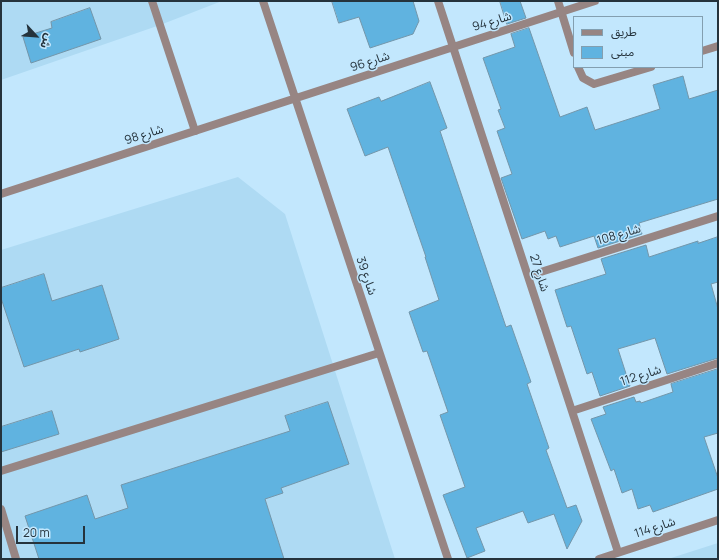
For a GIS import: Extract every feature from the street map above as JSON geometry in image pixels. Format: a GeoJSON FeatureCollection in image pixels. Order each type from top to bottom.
{"type":"FeatureCollection","features":[{"type":"Feature","properties":{"kind":"street"},"geometry":{"type":"LineString","coordinates":[[152,1],[195,131]]}},
{"type":"Feature","properties":{"kind":"street","name":"شارع 39"},"geometry":{"type":"LineString","coordinates":[[263,1],[294,99],[448,559]]}},
{"type":"Feature","properties":{"kind":"street","name":"شارع 27"},"geometry":{"type":"LineString","coordinates":[[438,1],[618,552]]}},
{"type":"Feature","properties":{"kind":"street"},"geometry":{"type":"LineString","coordinates":[[558,1],[573,50]]}},
{"type":"Feature","properties":{"kind":"street","name":"شارع 94"},"geometry":{"type":"LineString","coordinates":[[453,47],[562,13],[595,1]]}},
{"type":"Feature","properties":{"kind":"street"},"geometry":{"type":"LineString","coordinates":[[703,51],[718,46]]}},
{"type":"Feature","properties":{"kind":"street","name":"شارع 96"},"geometry":{"type":"LineString","coordinates":[[294,99],[453,47]]}},
{"type":"Feature","properties":{"kind":"street"},"geometry":{"type":"LineString","coordinates":[[578,68],[583,78],[594,84],[648,68]]}},
{"type":"Feature","properties":{"kind":"street","name":"شارع 98"},"geometry":{"type":"LineString","coordinates":[[1,194],[294,99]]}},
{"type":"Feature","properties":{"kind":"street","name":"شارع 108"},"geometry":{"type":"LineString","coordinates":[[528,276],[718,216]]}},
{"type":"Feature","properties":{"kind":"street"},"geometry":{"type":"LineString","coordinates":[[1,471],[379,353]]}},
{"type":"Feature","properties":{"kind":"street","name":"شارع 112"},"geometry":{"type":"LineString","coordinates":[[572,411],[718,363]]}},
{"type":"Feature","properties":{"kind":"street"},"geometry":{"type":"LineString","coordinates":[[1,509],[16,559]]}},
{"type":"Feature","properties":{"kind":"street","name":"شارع 114"},"geometry":{"type":"LineString","coordinates":[[599,559],[718,520]]}},
{"type":"Feature","properties":{"kind":"shaded area"},"geometry":{"type":"Polygon","coordinates":[[[1,1],[222,1],[160,25],[1,80],[1,1]]]}},
{"type":"Feature","properties":{"kind":"shaded area"},"geometry":{"type":"Polygon","coordinates":[[[238,177],[285,214],[395,559],[1,559],[1,250],[238,177]]]}},
{"type":"Feature","properties":{"kind":"shaded area"},"geometry":{"type":"Polygon","coordinates":[[[718,543],[718,559],[668,559],[718,543]]]}},
{"type":"Feature","properties":{"kind":"building"},"geometry":{"type":"Polygon","coordinates":[[[332,1],[413,1],[419,21],[413,34],[370,48],[359,17],[339,23],[332,1]]]}},
{"type":"Feature","properties":{"kind":"building"},"geometry":{"type":"Polygon","coordinates":[[[500,1],[520,1],[526,18],[507,24],[500,1]]]}},
{"type":"Feature","properties":{"kind":"building"},"geometry":{"type":"Polygon","coordinates":[[[90,8],[101,39],[31,63],[23,37],[52,28],[51,22],[90,8]]]}},
{"type":"Feature","properties":{"kind":"building"},"geometry":{"type":"Polygon","coordinates":[[[529,28],[560,117],[587,107],[595,130],[660,109],[653,85],[683,76],[689,99],[718,90],[718,199],[639,223],[642,234],[598,248],[594,236],[560,247],[556,236],[548,239],[545,231],[522,239],[501,178],[512,174],[497,131],[505,128],[498,110],[501,109],[483,58],[515,47],[511,34],[529,28]]]}},
{"type":"Feature","properties":{"kind":"building"},"geometry":{"type":"Polygon","coordinates":[[[430,82],[447,128],[440,131],[506,327],[511,325],[531,382],[527,384],[549,448],[546,450],[567,508],[576,505],[582,521],[567,549],[554,514],[528,523],[523,511],[476,528],[485,551],[467,558],[443,495],[465,487],[440,415],[448,412],[427,351],[423,352],[409,312],[439,300],[426,257],[388,147],[365,156],[347,109],[379,97],[381,101],[430,82]]]}},
{"type":"Feature","properties":{"kind":"building"},"geometry":{"type":"Polygon","coordinates":[[[718,237],[718,282],[711,284],[718,309],[718,358],[667,374],[655,338],[618,349],[630,386],[600,396],[592,372],[587,374],[571,326],[567,327],[555,290],[606,274],[601,259],[646,245],[649,257],[698,241],[698,243],[718,237]]]}},
{"type":"Feature","properties":{"kind":"building"},"geometry":{"type":"Polygon","coordinates":[[[44,274],[52,301],[102,285],[119,339],[80,352],[79,349],[24,367],[1,298],[1,288],[44,274]]]}},
{"type":"Feature","properties":{"kind":"building"},"geometry":{"type":"Polygon","coordinates":[[[718,369],[718,433],[704,437],[718,478],[718,489],[653,512],[650,505],[638,509],[632,489],[622,493],[614,469],[611,471],[591,419],[606,414],[603,407],[634,397],[636,402],[640,401],[641,403],[673,392],[671,384],[718,369]]]}},
{"type":"Feature","properties":{"kind":"building"},"geometry":{"type":"Polygon","coordinates":[[[328,402],[349,464],[281,488],[283,493],[265,499],[284,559],[39,559],[25,516],[87,495],[95,519],[128,508],[121,485],[290,431],[285,416],[328,402]]]}},
{"type":"Feature","properties":{"kind":"building"},"geometry":{"type":"Polygon","coordinates":[[[52,411],[59,434],[1,452],[1,427],[52,411]]]}}]}
